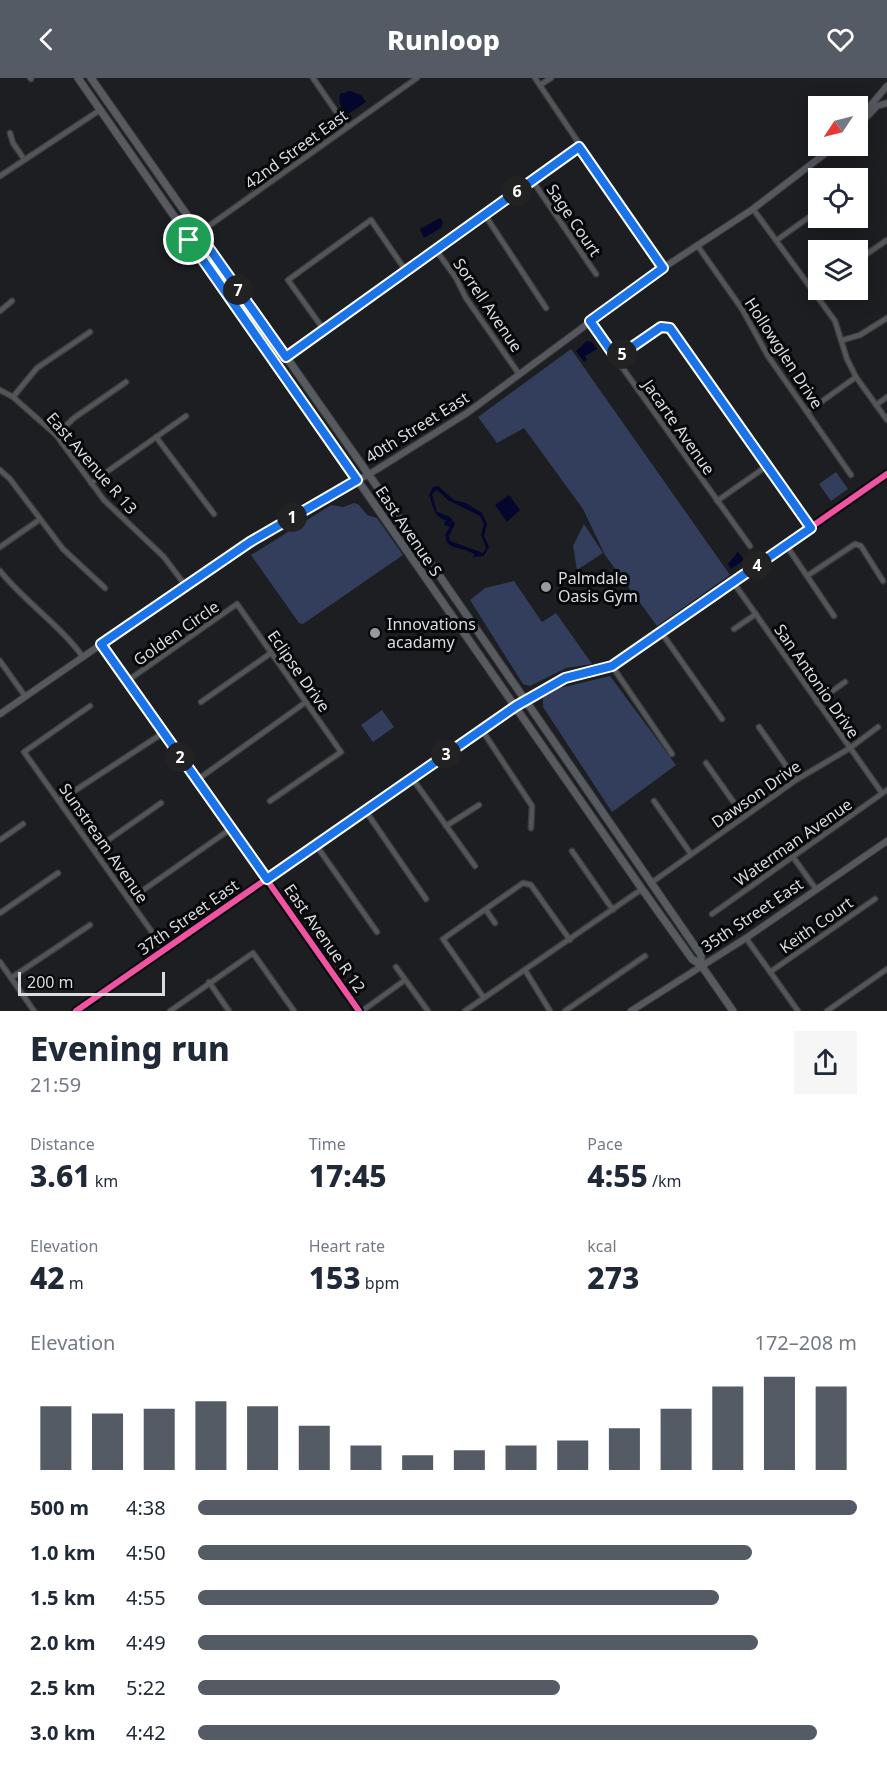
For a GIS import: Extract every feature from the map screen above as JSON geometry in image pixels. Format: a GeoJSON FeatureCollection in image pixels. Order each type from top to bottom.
{"type":"FeatureCollection","features":[{"type":"Feature","properties":{"kind":"main road","name":"East Avenue S"},"geometry":{"type":"LineString","coordinates":[[78,78],[642,888],[692,959],[701,965],[734,1011]]}},
{"type":"Feature","properties":{"kind":"main road","name":"East Avenue S"},"geometry":{"type":"LineString","coordinates":[[91,78],[368,473],[701,955],[701,965]]}},
{"type":"Feature","properties":{"kind":"main road"},"geometry":{"type":"LineString","coordinates":[[868,108],[887,86]]}},
{"type":"Feature","properties":{"kind":"main road"},"geometry":{"type":"LineString","coordinates":[[868,115],[877,106],[887,103]]}},
{"type":"Feature","properties":{"kind":"main road","name":"40th Street East"},"geometry":{"type":"LineString","coordinates":[[0,714],[250,542],[451,423],[663,268],[753,209],[822,156]]}},
{"type":"Feature","properties":{"kind":"main road","name":"35th Street East"},"geometry":{"type":"LineString","coordinates":[[631,1011],[746,938],[887,841]]}},
{"type":"Feature","properties":{"kind":"street"},"geometry":{"type":"LineString","coordinates":[[314,78],[346,126]]}},
{"type":"Feature","properties":{"kind":"street","name":"42nd Street East"},"geometry":{"type":"LineString","coordinates":[[189,240],[346,126],[417,78]]}},
{"type":"Feature","properties":{"kind":"street"},"geometry":{"type":"LineString","coordinates":[[535,78],[564,119],[579,147],[663,268]]}},
{"type":"Feature","properties":{"kind":"street"},"geometry":{"type":"LineString","coordinates":[[540,85],[551,78]]}},
{"type":"Feature","properties":{"kind":"street"},"geometry":{"type":"LineString","coordinates":[[0,176],[100,110]]}},
{"type":"Feature","properties":{"kind":"street"},"geometry":{"type":"LineString","coordinates":[[10,132],[13,143],[24,159]]}},
{"type":"Feature","properties":{"kind":"street"},"geometry":{"type":"LineString","coordinates":[[286,357],[579,147]]}},
{"type":"Feature","properties":{"kind":"street","name":"Sage Court"},"geometry":{"type":"LineString","coordinates":[[532,180],[596,274]]}},
{"type":"Feature","properties":{"kind":"street"},"geometry":{"type":"LineString","coordinates":[[753,209],[808,278]]}},
{"type":"Feature","properties":{"kind":"street"},"geometry":{"type":"LineString","coordinates":[[485,215],[546,308]]}},
{"type":"Feature","properties":{"kind":"street"},"geometry":{"type":"LineString","coordinates":[[777,240],[808,218]]}},
{"type":"Feature","properties":{"kind":"street"},"geometry":{"type":"LineString","coordinates":[[324,330],[288,280],[371,220],[406,271]]}},
{"type":"Feature","properties":{"kind":"street"},"geometry":{"type":"LineString","coordinates":[[868,253],[887,240]]}},
{"type":"Feature","properties":{"kind":"street","name":"Hollowglen Drive"},"geometry":{"type":"LineString","coordinates":[[697,245],[742,309],[768,356],[851,475]]}},
{"type":"Feature","properties":{"kind":"street","name":"Sorrell Avenue"},"geometry":{"type":"LineString","coordinates":[[436,250],[519,374]]}},
{"type":"Feature","properties":{"kind":"street"},"geometry":{"type":"LineString","coordinates":[[823,300],[835,321],[856,377],[887,420]]}},
{"type":"Feature","properties":{"kind":"street"},"geometry":{"type":"LineString","coordinates":[[0,311],[12,301]]}},
{"type":"Feature","properties":{"kind":"street"},"geometry":{"type":"LineString","coordinates":[[843,340],[861,335],[887,318]]}},
{"type":"Feature","properties":{"kind":"street","name":"Jacarte Avenue"},"geometry":{"type":"LineString","coordinates":[[590,321],[750,546]]}},
{"type":"Feature","properties":{"kind":"street"},"geometry":{"type":"LineString","coordinates":[[616,358],[661,327],[670,328],[811,528]]}},
{"type":"Feature","properties":{"kind":"street"},"geometry":{"type":"LineString","coordinates":[[13,397],[37,368],[90,332]]}},
{"type":"Feature","properties":{"kind":"street"},"geometry":{"type":"LineString","coordinates":[[807,412],[856,377]]}},
{"type":"Feature","properties":{"kind":"street"},"geometry":{"type":"LineString","coordinates":[[56,435],[74,418],[126,382]]}},
{"type":"Feature","properties":{"kind":"street","name":"East Avenue R 13"},"geometry":{"type":"LineString","coordinates":[[0,390],[13,397],[56,435],[104,500],[164,557],[185,585]]}},
{"type":"Feature","properties":{"kind":"street"},"geometry":{"type":"LineString","coordinates":[[876,405],[887,397]]}},
{"type":"Feature","properties":{"kind":"street"},"geometry":{"type":"LineString","coordinates":[[91,483],[186,416]]}},
{"type":"Feature","properties":{"kind":"street"},"geometry":{"type":"LineString","coordinates":[[156,437],[214,514]]}},
{"type":"Feature","properties":{"kind":"street"},"geometry":{"type":"LineString","coordinates":[[717,501],[767,466]]}},
{"type":"Feature","properties":{"kind":"street"},"geometry":{"type":"LineString","coordinates":[[0,470],[10,479],[63,549],[105,588]]}},
{"type":"Feature","properties":{"kind":"street","name":"37th Street East"},"geometry":{"type":"LineString","coordinates":[[76,1011],[516,706],[565,678],[612,666],[886,476]]}},
{"type":"Feature","properties":{"kind":"street"},"geometry":{"type":"LineString","coordinates":[[0,547],[39,520]]}},
{"type":"Feature","properties":{"kind":"street"},"geometry":{"type":"LineString","coordinates":[[807,576],[855,543],[861,546],[883,580]]}},
{"type":"Feature","properties":{"kind":"street"},"geometry":{"type":"LineString","coordinates":[[786,545],[834,615]]}},
{"type":"Feature","properties":{"kind":"street"},"geometry":{"type":"LineString","coordinates":[[0,571],[18,592],[69,637],[83,657]]}},
{"type":"Feature","properties":{"kind":"street","name":"San Antonio Drive"},"geometry":{"type":"LineString","coordinates":[[733,582],[882,794]]}},
{"type":"Feature","properties":{"kind":"street","name":"Eclipse Drive"},"geometry":{"type":"LineString","coordinates":[[237,604],[341,752],[270,801]]}},
{"type":"Feature","properties":{"kind":"street","name":"Golden Circle"},"geometry":{"type":"LineString","coordinates":[[128,681],[237,604]]}},
{"type":"Feature","properties":{"kind":"street"},"geometry":{"type":"LineString","coordinates":[[734,629],[756,614]]}},
{"type":"Feature","properties":{"kind":"street"},"geometry":{"type":"LineString","coordinates":[[661,632],[722,719]]}},
{"type":"Feature","properties":{"kind":"street","name":"East Avenue R 12"},"geometry":{"type":"LineString","coordinates":[[101,644],[361,1011]]}},
{"type":"Feature","properties":{"kind":"street"},"geometry":{"type":"LineString","coordinates":[[201,702],[271,653]]}},
{"type":"Feature","properties":{"kind":"street"},"geometry":{"type":"LineString","coordinates":[[1,663],[25,696]]}},
{"type":"Feature","properties":{"kind":"street"},"geometry":{"type":"LineString","coordinates":[[612,666],[672,754]]}},
{"type":"Feature","properties":{"kind":"street"},"geometry":{"type":"LineString","coordinates":[[817,702],[846,681]]}},
{"type":"Feature","properties":{"kind":"street"},"geometry":{"type":"LineString","coordinates":[[197,780],[306,702]]}},
{"type":"Feature","properties":{"kind":"street","name":"Sunstream Avenue"},"geometry":{"type":"LineString","coordinates":[[90,706],[24,752],[164,949]]}},
{"type":"Feature","properties":{"kind":"street"},"geometry":{"type":"LineString","coordinates":[[759,727],[796,780]]}},
{"type":"Feature","properties":{"kind":"street","name":"Dawson Drive"},"geometry":{"type":"LineString","coordinates":[[651,884],[796,780],[850,748],[878,727]]}},
{"type":"Feature","properties":{"kind":"street"},"geometry":{"type":"LineString","coordinates":[[482,730],[532,806],[531,828]]}},
{"type":"Feature","properties":{"kind":"street"},"geometry":{"type":"LineString","coordinates":[[59,801],[163,733]]}},
{"type":"Feature","properties":{"kind":"street"},"geometry":{"type":"LineString","coordinates":[[706,764],[744,817]]}},
{"type":"Feature","properties":{"kind":"street"},"geometry":{"type":"LineString","coordinates":[[412,777],[475,866]]}},
{"type":"Feature","properties":{"kind":"street","name":"Waterman Avenue"},"geometry":{"type":"LineString","coordinates":[[712,914],[887,790]]}},
{"type":"Feature","properties":{"kind":"street"},"geometry":{"type":"LineString","coordinates":[[654,801],[691,854]]}},
{"type":"Feature","properties":{"kind":"street"},"geometry":{"type":"LineString","coordinates":[[94,850],[161,803]]}},
{"type":"Feature","properties":{"kind":"street"},"geometry":{"type":"LineString","coordinates":[[447,826],[479,805]]}},
{"type":"Feature","properties":{"kind":"street"},"geometry":{"type":"LineString","coordinates":[[365,810],[426,899]]}},
{"type":"Feature","properties":{"kind":"street"},"geometry":{"type":"LineString","coordinates":[[0,840],[23,824]]}},
{"type":"Feature","properties":{"kind":"street"},"geometry":{"type":"LineString","coordinates":[[129,900],[232,828]]}},
{"type":"Feature","properties":{"kind":"street"},"geometry":{"type":"LineString","coordinates":[[316,845],[377,932]]}},
{"type":"Feature","properties":{"kind":"street"},"geometry":{"type":"LineString","coordinates":[[572,851],[614,910]]}},
{"type":"Feature","properties":{"kind":"street"},"geometry":{"type":"LineString","coordinates":[[793,857],[816,889]]}},
{"type":"Feature","properties":{"kind":"street"},"geometry":{"type":"LineString","coordinates":[[0,913],[58,873]]}},
{"type":"Feature","properties":{"kind":"street"},"geometry":{"type":"LineString","coordinates":[[484,998],[443,939],[523,883],[531,885],[570,940]]}},
{"type":"Feature","properties":{"kind":"street"},"geometry":{"type":"LineString","coordinates":[[465,1011],[614,910],[642,888]]}},
{"type":"Feature","properties":{"kind":"street","name":"Keith Court"},"geometry":{"type":"LineString","coordinates":[[770,972],[875,899]]}},
{"type":"Feature","properties":{"kind":"street"},"geometry":{"type":"LineString","coordinates":[[486,910],[495,924]]}},
{"type":"Feature","properties":{"kind":"street"},"geometry":{"type":"LineString","coordinates":[[11,978],[90,925]]}},
{"type":"Feature","properties":{"kind":"street"},"geometry":{"type":"LineString","coordinates":[[746,938],[798,1011]]}},
{"type":"Feature","properties":{"kind":"street"},"geometry":{"type":"LineString","coordinates":[[170,1011],[253,953],[293,1011]]}},
{"type":"Feature","properties":{"kind":"street"},"geometry":{"type":"LineString","coordinates":[[565,1011],[645,956]]}},
{"type":"Feature","properties":{"kind":"street"},"geometry":{"type":"LineString","coordinates":[[0,962],[34,1011]]}},
{"type":"Feature","properties":{"kind":"street"},"geometry":{"type":"LineString","coordinates":[[396,967],[428,1011]]}},
{"type":"Feature","properties":{"kind":"street"},"geometry":{"type":"LineString","coordinates":[[827,1011],[887,969]]}},
{"type":"Feature","properties":{"kind":"street"},"geometry":{"type":"LineString","coordinates":[[525,970],[550,1011]]}},
{"type":"Feature","properties":{"kind":"street"},"geometry":{"type":"LineString","coordinates":[[361,1011],[405,980]]}},
{"type":"Feature","properties":{"kind":"street"},"geometry":{"type":"LineString","coordinates":[[209,982],[229,1011]]}},
{"type":"Feature","properties":{"kind":"shaded area"},"geometry":{"type":"Polygon","coordinates":[[[350,91],[361,95],[366,102],[348,114],[341,105],[339,97],[340,94],[350,91]]]}},
{"type":"Feature","properties":{"kind":"shaded area"},"geometry":{"type":"Polygon","coordinates":[[[440,218],[443,222],[441,228],[424,238],[420,229],[440,218]]]}},
{"type":"Feature","properties":{"kind":"shaded area"},"geometry":{"type":"Polygon","coordinates":[[[587,341],[592,342],[597,349],[585,356],[587,360],[584,362],[576,351],[587,341]]]}},
{"type":"Feature","properties":{"kind":"shaded area"},"geometry":{"type":"Polygon","coordinates":[[[571,349],[730,575],[657,626],[605,555],[583,509],[524,428],[497,443],[478,417],[571,349]]]}},
{"type":"Feature","properties":{"kind":"shaded area"},"geometry":{"type":"Polygon","coordinates":[[[836,472],[848,489],[831,501],[819,484],[836,472]]]}},
{"type":"Feature","properties":{"kind":"shaded area"},"geometry":{"type":"Polygon","coordinates":[[[438,486],[454,500],[466,503],[482,513],[487,524],[484,536],[489,547],[484,556],[472,557],[475,555],[447,543],[445,535],[450,527],[444,525],[445,521],[448,521],[439,517],[433,508],[429,495],[433,487],[438,486]],[[437,490],[432,494],[437,512],[450,517],[455,524],[449,536],[450,541],[483,553],[486,548],[481,535],[484,524],[480,516],[448,500],[437,490]]]}},
{"type":"Feature","properties":{"kind":"shaded area"},"geometry":{"type":"Polygon","coordinates":[[[509,495],[520,510],[507,522],[495,505],[509,495]]]}},
{"type":"Feature","properties":{"kind":"shaded area"},"geometry":{"type":"Polygon","coordinates":[[[354,503],[359,505],[367,515],[377,518],[403,555],[303,624],[299,623],[251,555],[331,505],[343,507],[354,503]]]}},
{"type":"Feature","properties":{"kind":"shaded area"},"geometry":{"type":"Polygon","coordinates":[[[584,524],[603,553],[577,570],[573,546],[584,524]]]}},
{"type":"Feature","properties":{"kind":"shaded area"},"geometry":{"type":"Polygon","coordinates":[[[738,552],[744,560],[731,569],[728,564],[738,552]]]}},
{"type":"Feature","properties":{"kind":"shaded area"},"geometry":{"type":"Polygon","coordinates":[[[514,581],[542,622],[556,613],[592,664],[566,668],[530,686],[523,684],[470,600],[485,588],[514,581]]]}},
{"type":"Feature","properties":{"kind":"shaded area"},"geometry":{"type":"Polygon","coordinates":[[[610,676],[676,765],[612,812],[543,707],[543,698],[560,688],[610,676]]]}},
{"type":"Feature","properties":{"kind":"shaded area"},"geometry":{"type":"Polygon","coordinates":[[[382,710],[394,727],[373,742],[361,725],[382,710]]]}},
{"type":"Feature","properties":{"kind":"cycle path"},"geometry":{"type":"LineString","coordinates":[[286,357],[579,147]]}},
{"type":"Feature","properties":{"kind":"cycle path"},"geometry":{"type":"LineString","coordinates":[[76,1011],[516,706],[565,678],[612,666],[887,474]]}},
{"type":"Feature","properties":{"kind":"cycle path"},"geometry":{"type":"LineString","coordinates":[[101,644],[359,1011]]}},
{"type":"Feature","properties":{"kind":"place","name":"Palmdale Oasis Gym"},"geometry":{"type":"Point","coordinates":[546,587]}},
{"type":"Feature","properties":{"kind":"place","name":"Innovations acadamy"},"geometry":{"type":"Point","coordinates":[375,633]}},
{"type":"Feature","properties":{"kind":"route"},"geometry":{"type":"LineString","coordinates":[[579,147],[663,268],[590,321],[616,358],[661,327],[670,328],[811,528],[612,666],[565,678],[516,706],[267,879],[101,644],[250,542],[357,480],[189,240],[199,234],[286,357],[579,147]]}}]}
